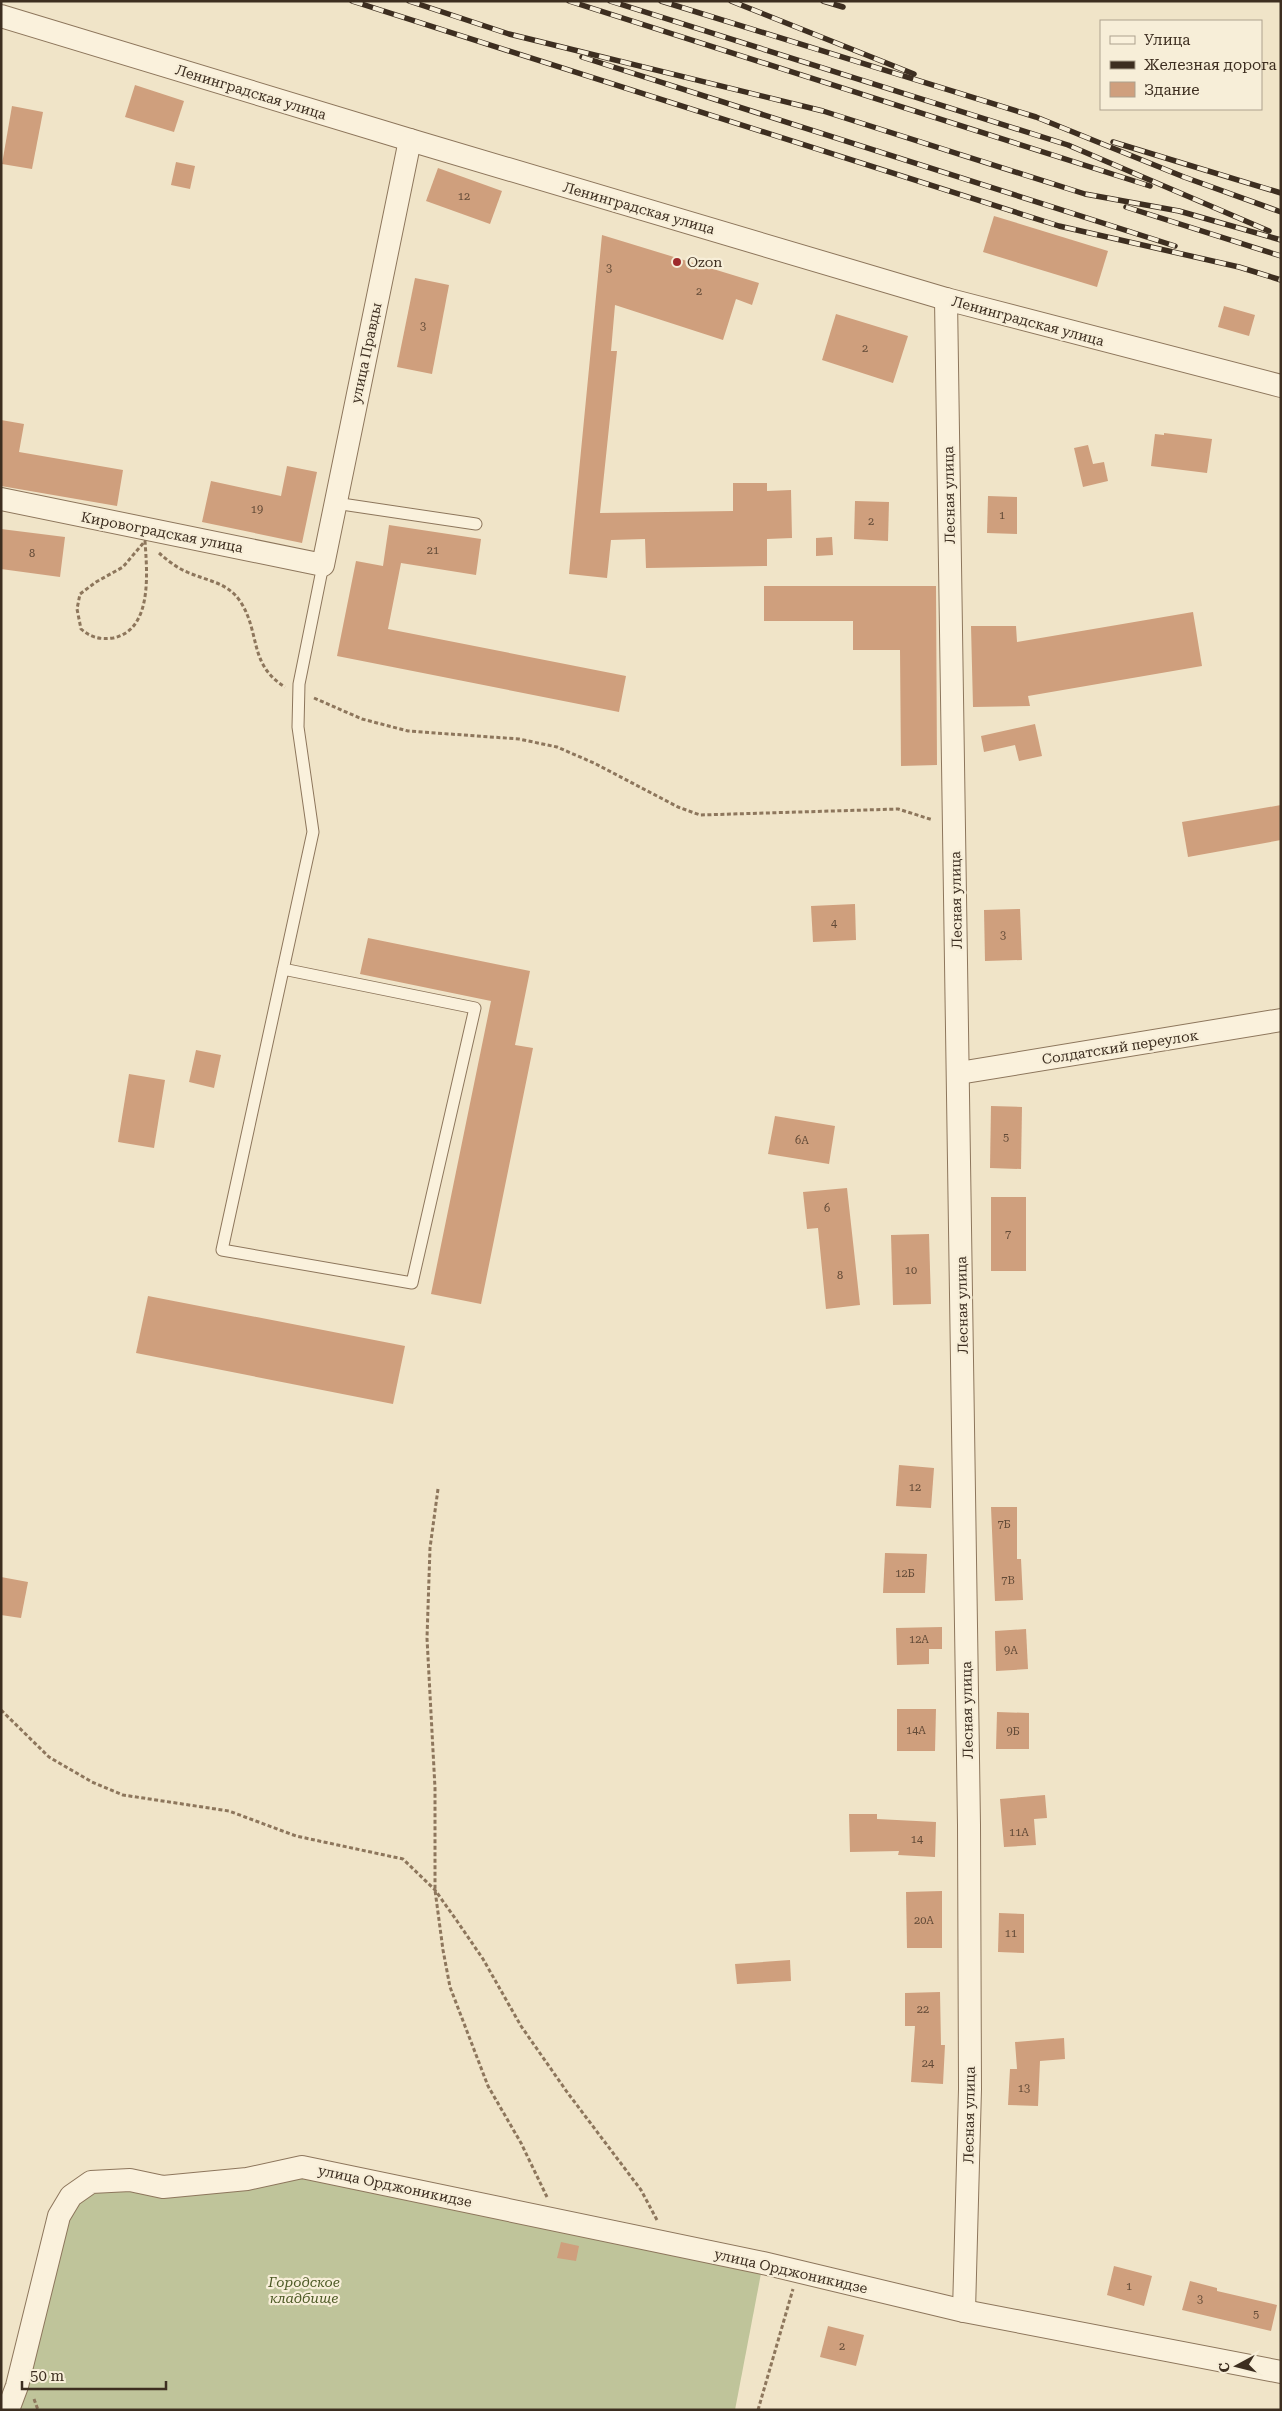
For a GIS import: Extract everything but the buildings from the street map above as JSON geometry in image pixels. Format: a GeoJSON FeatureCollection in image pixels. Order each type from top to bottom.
{"type":"FeatureCollection","features":[{"type":"Feature","properties":{"kind":"street","name":"Ленинградская улица"},"geometry":{"type":"LineString","coordinates":[[1,16],[946,299],[1281,386]]}},
{"type":"Feature","properties":{"kind":"street","name":"улица Правды"},"geometry":{"type":"LineString","coordinates":[[322,565],[410,140]]}},
{"type":"Feature","properties":{"kind":"street","name":"Лесная улица"},"geometry":{"type":"LineString","coordinates":[[946,299],[969,1825],[970,2089],[964,2311]]}},
{"type":"Feature","properties":{"kind":"street","name":"Кировоградская улица"},"geometry":{"type":"LineString","coordinates":[[1,500],[322,565]]}},
{"type":"Feature","properties":{"kind":"street","name":"Солдатский переулок"},"geometry":{"type":"LineString","coordinates":[[959,1073],[1281,1020]]}},
{"type":"Feature","properties":{"kind":"street","name":"улица Орджоникидзе"},"geometry":{"type":"LineString","coordinates":[[8,2410],[17,2386],[58,2216],[71,2196],[91,2182],[130,2180],[164,2187],[247,2179],[302,2166],[798,2272],[964,2311],[1281,2372]]}},
{"type":"Feature","properties":{"kind":"lane"},"geometry":{"type":"LineString","coordinates":[[335,502],[476,524]]}},
{"type":"Feature","properties":{"kind":"lane"},"geometry":{"type":"LineString","coordinates":[[283,969],[475,1008],[412,1283],[222,1250],[283,969],[313,832],[298,726],[299,693],[322,565]]}},
{"type":"Feature","properties":{"kind":"path"},"geometry":{"type":"LineString","coordinates":[[129,525],[166,559],[186,572],[219,583],[231,590],[248,616],[260,662],[269,676],[299,693],[362,719],[408,731],[519,739],[556,747],[678,807],[700,815],[898,809],[955,828]]}},
{"type":"Feature","properties":{"kind":"path"},"geometry":{"type":"LineString","coordinates":[[145,541],[147,578],[140,614],[131,628],[119,636],[108,639],[91,637],[81,629],[77,609],[80,594],[96,582],[123,567],[145,541]]}},
{"type":"Feature","properties":{"kind":"path"},"geometry":{"type":"LineString","coordinates":[[438,1489],[430,1548],[427,1638],[435,1788],[435,1890],[450,1987],[488,2086],[521,2143],[558,2220]]}},
{"type":"Feature","properties":{"kind":"path"},"geometry":{"type":"LineString","coordinates":[[1,1710],[48,1757],[92,1782],[123,1795],[229,1811],[296,1836],[404,1859],[435,1890],[483,1959],[521,2026],[567,2092],[642,2190],[670,2244]]}},
{"type":"Feature","properties":{"kind":"path"},"geometry":{"type":"LineString","coordinates":[[758,2410],[798,2272]]}},
{"type":"Feature","properties":{"kind":"green space","name":"Городское кладбище"},"geometry":{"type":"Polygon","coordinates":[[[302,2167],[763,2263],[735,2410],[8,2410],[71,2196],[302,2167]]]}},
{"type":"Feature","properties":{"kind":"railway"},"geometry":{"type":"LineString","coordinates":[[352,1],[1059,226],[1239,267],[1281,280]]}},
{"type":"Feature","properties":{"kind":"railway"},"geometry":{"type":"LineString","coordinates":[[409,1],[509,34],[823,111],[1085,194],[1179,211],[1281,240]]}},
{"type":"Feature","properties":{"kind":"railway"},"geometry":{"type":"LineString","coordinates":[[569,1],[1150,186]]}},
{"type":"Feature","properties":{"kind":"railway"},"geometry":{"type":"LineString","coordinates":[[610,1],[1068,145],[1269,231]]}},
{"type":"Feature","properties":{"kind":"railway"},"geometry":{"type":"LineString","coordinates":[[661,1],[1036,117],[1184,177],[1281,212]]}},
{"type":"Feature","properties":{"kind":"railway"},"geometry":{"type":"LineString","coordinates":[[731,1],[914,74]]}},
{"type":"Feature","properties":{"kind":"railway"},"geometry":{"type":"LineString","coordinates":[[823,1],[843,7]]}},
{"type":"Feature","properties":{"kind":"railway"},"geometry":{"type":"LineString","coordinates":[[582,57],[1175,246]]}},
{"type":"Feature","properties":{"kind":"railway"},"geometry":{"type":"LineString","coordinates":[[1113,142],[1281,193]]}},
{"type":"Feature","properties":{"kind":"railway"},"geometry":{"type":"LineString","coordinates":[[1126,207],[1281,256]]}},
{"type":"Feature","properties":{"kind":"place","name":"Ozon"},"geometry":{"type":"Point","coordinates":[677,262]}}]}
